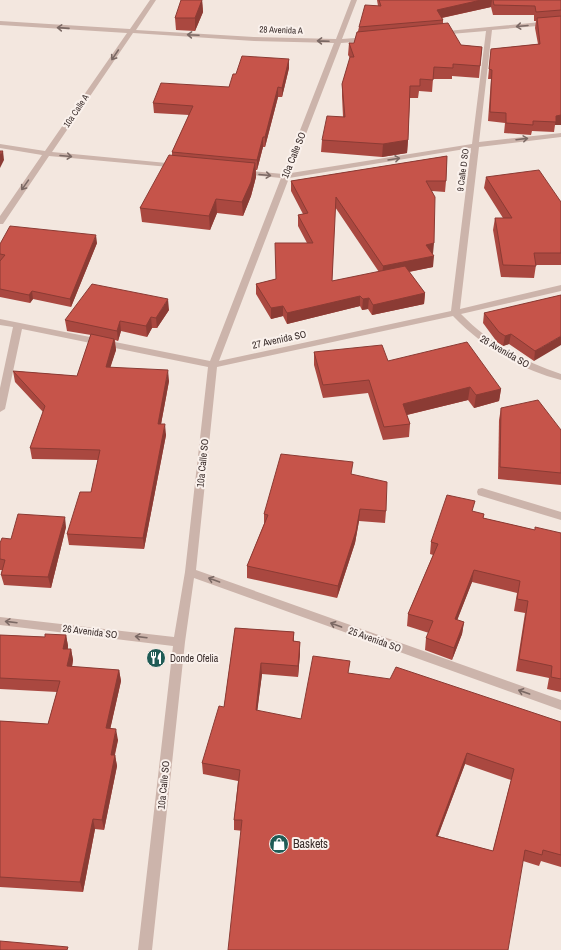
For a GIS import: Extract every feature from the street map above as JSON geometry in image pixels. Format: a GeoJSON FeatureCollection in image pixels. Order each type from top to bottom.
{"type":"FeatureCollection","features":[{"type":"Feature","properties":{"kind":"street","name":"10a Calle A"},"geometry":{"type":"LineString","coordinates":[[0,222],[152,0]]}},
{"type":"Feature","properties":{"kind":"street","name":"10a Calle SO"},"geometry":{"type":"LineString","coordinates":[[145,950],[179,642],[190,572],[213,365],[284,176],[339,41],[354,0]]}},
{"type":"Feature","properties":{"kind":"street"},"geometry":{"type":"LineString","coordinates":[[434,34],[561,22]]}},
{"type":"Feature","properties":{"kind":"street","name":"28 Avenida A"},"geometry":{"type":"LineString","coordinates":[[0,24],[130,32],[339,41],[378,38]]}},
{"type":"Feature","properties":{"kind":"street","name":"9 Calle D SO"},"geometry":{"type":"LineString","coordinates":[[455,313],[489,29]]}},
{"type":"Feature","properties":{"kind":"street"},"geometry":{"type":"LineString","coordinates":[[237,172],[284,176],[476,145],[561,135]]}},
{"type":"Feature","properties":{"kind":"street"},"geometry":{"type":"LineString","coordinates":[[0,146],[47,154],[182,167]]}},
{"type":"Feature","properties":{"kind":"street","name":"27 Avenida SO"},"geometry":{"type":"LineString","coordinates":[[0,322],[213,365],[455,313],[561,288]]}},
{"type":"Feature","properties":{"kind":"street","name":"26 Avenida SO"},"geometry":{"type":"LineString","coordinates":[[455,313],[479,337],[492,345],[539,370],[561,377]]}},
{"type":"Feature","properties":{"kind":"street"},"geometry":{"type":"LineString","coordinates":[[0,409],[18,326]]}},
{"type":"Feature","properties":{"kind":"street"},"geometry":{"type":"LineString","coordinates":[[482,492],[561,516]]}},
{"type":"Feature","properties":{"kind":"street","name":"25 Avenida SO"},"geometry":{"type":"LineString","coordinates":[[190,572],[561,705]]}},
{"type":"Feature","properties":{"kind":"street","name":"26 Avenida SO"},"geometry":{"type":"LineString","coordinates":[[0,621],[179,642]]}},
{"type":"Feature","properties":{"kind":"building"},"geometry":{"type":"Polygon","coordinates":[[[181,0],[202,0],[195,18],[175,18],[181,0]]]}},
{"type":"Feature","properties":{"kind":"building"},"geometry":{"type":"Polygon","coordinates":[[[379,0],[481,0],[437,10],[443,20],[359,27],[365,5],[381,6],[379,0]]]}},
{"type":"Feature","properties":{"kind":"building"},"geometry":{"type":"Polygon","coordinates":[[[493,0],[561,0],[561,10],[536,12],[535,6],[494,5],[493,0]]]}},
{"type":"Feature","properties":{"kind":"building"},"geometry":{"type":"Polygon","coordinates":[[[561,16],[561,115],[556,116],[556,122],[533,121],[533,125],[506,123],[506,113],[490,112],[492,70],[489,69],[491,49],[540,44],[537,18],[561,16]]]}},
{"type":"Feature","properties":{"kind":"building"},"geometry":{"type":"Polygon","coordinates":[[[448,23],[461,45],[482,47],[480,66],[453,64],[453,68],[434,67],[433,80],[420,79],[420,86],[410,86],[408,140],[383,144],[322,140],[327,116],[345,117],[342,84],[350,57],[354,57],[349,43],[354,43],[357,32],[448,23]]]}},
{"type":"Feature","properties":{"kind":"building"},"geometry":{"type":"Polygon","coordinates":[[[242,56],[289,59],[282,88],[278,87],[265,137],[263,137],[257,160],[172,152],[193,106],[153,103],[161,83],[229,87],[233,74],[236,74],[242,56]]]}},
{"type":"Feature","properties":{"kind":"building"},"geometry":{"type":"Polygon","coordinates":[[[169,155],[255,163],[251,182],[242,202],[216,199],[209,216],[140,208],[169,155]]]}},
{"type":"Feature","properties":{"kind":"building"},"geometry":{"type":"Polygon","coordinates":[[[447,156],[446,181],[426,181],[435,197],[434,243],[426,245],[434,256],[383,266],[336,197],[332,281],[405,266],[425,293],[373,305],[369,298],[363,299],[360,296],[287,313],[283,306],[271,308],[256,284],[276,279],[275,243],[313,243],[298,215],[308,213],[291,181],[447,156]]]}},
{"type":"Feature","properties":{"kind":"building"},"geometry":{"type":"Polygon","coordinates":[[[539,170],[561,202],[561,253],[534,253],[536,266],[503,265],[495,218],[512,218],[486,177],[539,170]]]}},
{"type":"Feature","properties":{"kind":"building"},"geometry":{"type":"Polygon","coordinates":[[[10,226],[96,235],[70,299],[32,291],[29,295],[0,289],[0,261],[5,255],[0,254],[0,244],[10,226]]]}},
{"type":"Feature","properties":{"kind":"building"},"geometry":{"type":"Polygon","coordinates":[[[92,284],[168,299],[156,318],[151,317],[146,326],[120,321],[117,331],[65,320],[92,284]]]}},
{"type":"Feature","properties":{"kind":"building"},"geometry":{"type":"Polygon","coordinates":[[[561,295],[561,336],[535,351],[511,334],[505,336],[499,332],[484,313],[561,295]]]}},
{"type":"Feature","properties":{"kind":"building"},"geometry":{"type":"Polygon","coordinates":[[[91,334],[114,339],[106,367],[168,370],[158,424],[165,424],[143,538],[67,534],[80,492],[91,492],[100,450],[30,448],[45,406],[13,371],[77,376],[91,334]]]}},
{"type":"Feature","properties":{"kind":"building"},"geometry":{"type":"Polygon","coordinates":[[[467,342],[501,389],[476,395],[470,387],[403,404],[410,424],[384,427],[369,380],[323,385],[314,352],[382,345],[388,361],[467,342]]]}},
{"type":"Feature","properties":{"kind":"building"},"geometry":{"type":"Polygon","coordinates":[[[538,400],[561,430],[561,473],[500,467],[501,408],[538,400]]]}},
{"type":"Feature","properties":{"kind":"building"},"geometry":{"type":"Polygon","coordinates":[[[281,454],[353,462],[351,474],[387,482],[386,511],[360,509],[356,531],[338,586],[247,566],[268,515],[264,514],[281,454]]]}},
{"type":"Feature","properties":{"kind":"building"},"geometry":{"type":"Polygon","coordinates":[[[447,495],[475,501],[472,511],[484,514],[483,518],[535,530],[535,527],[561,533],[561,679],[551,677],[552,666],[519,659],[528,601],[517,599],[520,581],[474,570],[455,619],[464,622],[454,648],[426,638],[433,621],[408,614],[438,544],[431,542],[447,495]]]}},
{"type":"Feature","properties":{"kind":"building"},"geometry":{"type":"Polygon","coordinates":[[[18,514],[65,517],[48,577],[1,575],[5,560],[0,559],[0,543],[2,538],[11,539],[18,514]]]}},
{"type":"Feature","properties":{"kind":"building"},"geometry":{"type":"Polygon","coordinates":[[[235,628],[294,632],[293,641],[300,642],[298,666],[261,663],[256,710],[301,719],[313,656],[350,661],[348,673],[390,679],[396,667],[561,722],[561,855],[543,850],[542,855],[525,850],[508,950],[228,950],[242,820],[234,820],[240,770],[202,763],[219,706],[224,707],[235,628]],[[467,753],[436,836],[493,851],[514,769],[467,753]]]}},
{"type":"Feature","properties":{"kind":"building"},"geometry":{"type":"Polygon","coordinates":[[[45,634],[66,635],[63,649],[71,649],[67,666],[119,670],[106,728],[116,729],[111,755],[115,755],[102,820],[93,819],[80,882],[0,877],[0,721],[48,724],[60,681],[0,678],[0,635],[45,637],[45,634]]]}},
{"type":"Feature","properties":{"kind":"building"},"geometry":{"type":"Polygon","coordinates":[[[0,941],[68,947],[67,950],[0,950],[0,941]]]}},
{"type":"Feature","properties":{"kind":"place","name":"Donde Ofelia"},"geometry":{"type":"Point","coordinates":[156,658]}},
{"type":"Feature","properties":{"kind":"place","name":"Baskets"},"geometry":{"type":"Point","coordinates":[279,844]}}]}
